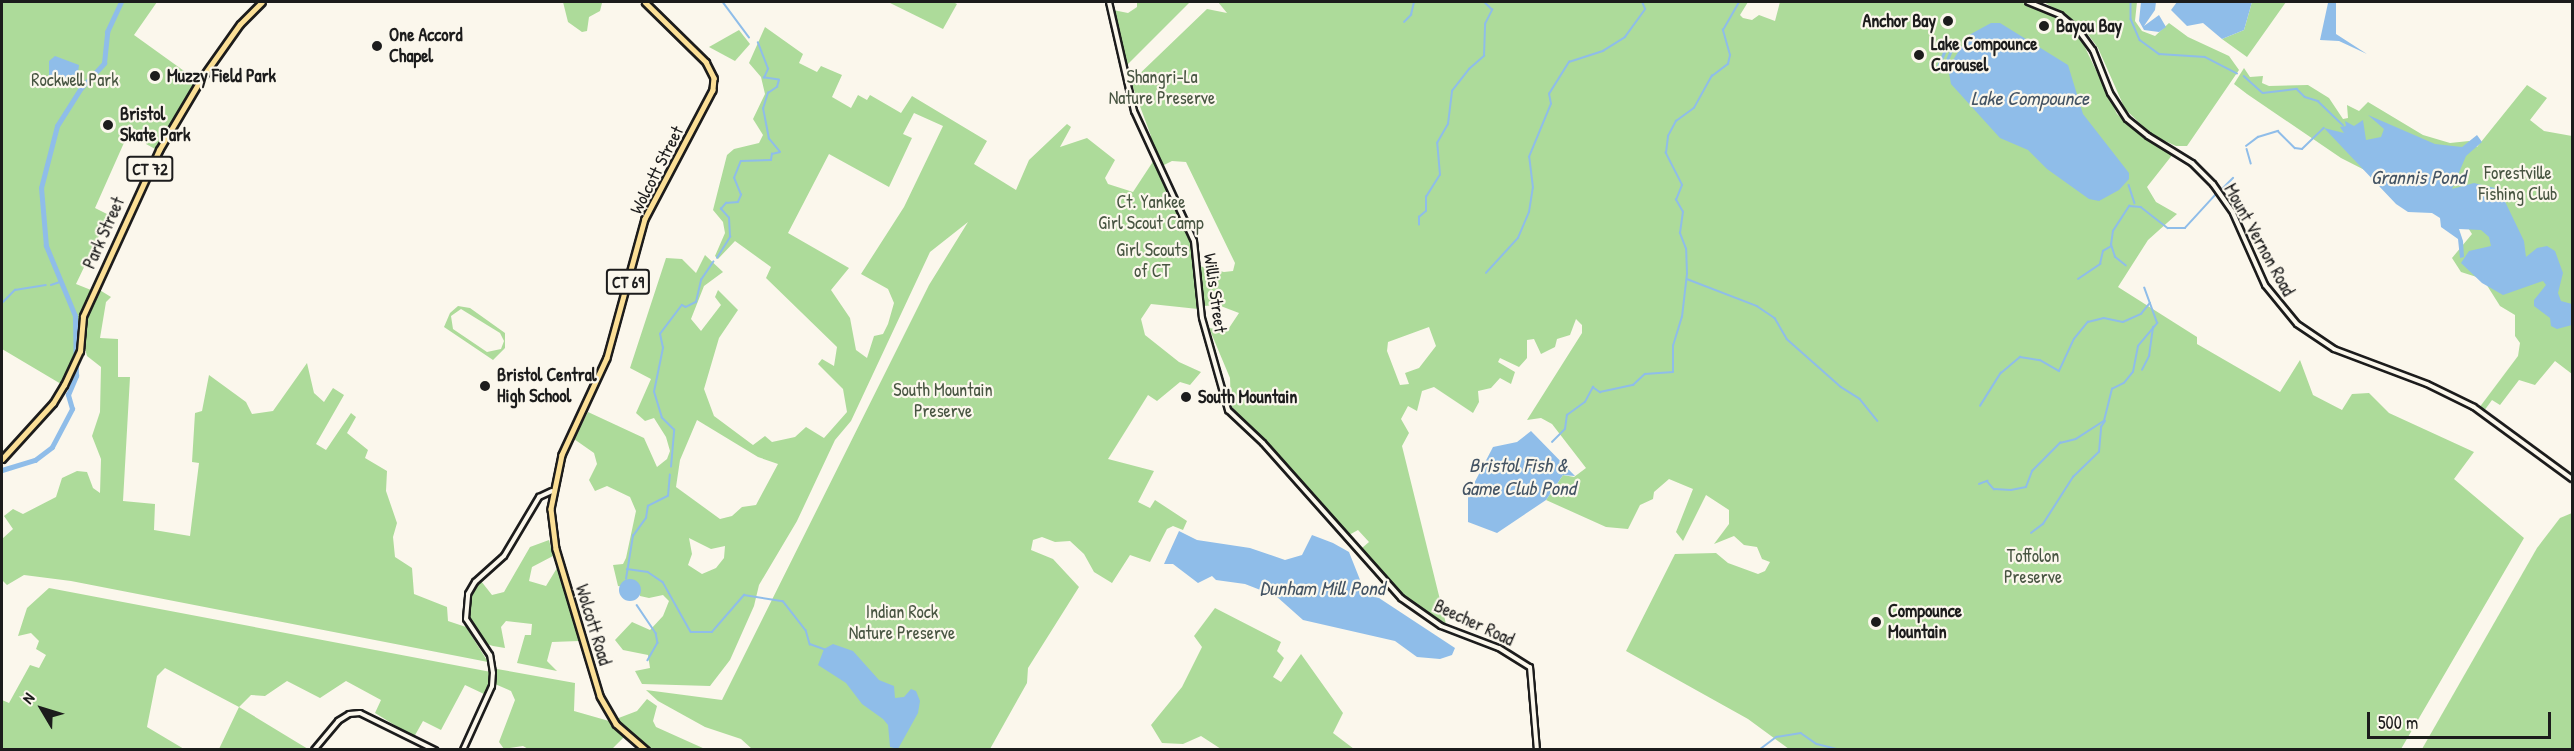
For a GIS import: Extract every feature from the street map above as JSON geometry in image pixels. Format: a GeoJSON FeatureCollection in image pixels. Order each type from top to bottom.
{"type":"FeatureCollection","features":[{"type":"Feature","properties":{"kind":"highway","name":"Park Street"},"geometry":{"type":"LineString","coordinates":[[2,459],[53,403],[77,357],[83,316],[159,150],[201,80],[240,24],[262,2]]}},
{"type":"Feature","properties":{"kind":"main road","name":"Wolcott Street"},"geometry":{"type":"LineString","coordinates":[[552,491],[562,455],[605,364],[645,219],[712,94],[714,78],[706,62],[645,2]]}},
{"type":"Feature","properties":{"kind":"main road","name":"Willis Street"},"geometry":{"type":"LineString","coordinates":[[1109,2],[1134,111],[1194,241],[1202,318],[1228,410],[1263,443],[1358,550]]}},
{"type":"Feature","properties":{"kind":"main road","name":"Mount Vernon Road"},"geometry":{"type":"LineString","coordinates":[[2028,2],[2060,15],[2079,31],[2093,50],[2110,93],[2127,119],[2148,136],[2184,158],[2213,184],[2236,219],[2265,285],[2297,324],[2334,349],[2427,384],[2474,407],[2572,479]]}},
{"type":"Feature","properties":{"kind":"main road"},"geometry":{"type":"LineString","coordinates":[[463,750],[492,686],[493,673],[490,655],[466,619],[468,594],[475,582],[504,556],[539,497],[552,491]]}},
{"type":"Feature","properties":{"kind":"main road","name":"Wolcott Road"},"geometry":{"type":"LineString","coordinates":[[552,491],[556,549],[600,696],[616,724],[646,750]]}},
{"type":"Feature","properties":{"kind":"main road","name":"Beecher Road"},"geometry":{"type":"LineString","coordinates":[[1358,550],[1393,590],[1418,612],[1452,631],[1499,648],[1530,667],[1537,750]]}},
{"type":"Feature","properties":{"kind":"main road"},"geometry":{"type":"LineString","coordinates":[[314,750],[338,721],[349,714],[360,713],[435,750]]}},
{"type":"Feature","properties":{"kind":"green space","name":"Rockwell Park"},"geometry":{"type":"Polygon","coordinates":[[[2,2],[157,2],[134,35],[198,81],[157,150],[146,144],[148,136],[131,127],[95,208],[109,215],[76,284],[91,290],[81,317],[76,353],[61,384],[2,349],[2,2]]]}},
{"type":"Feature","properties":{"kind":"green space"},"geometry":{"type":"Polygon","coordinates":[[[563,2],[602,3],[600,11],[589,17],[587,31],[582,32],[568,22],[563,2]]]}},
{"type":"Feature","properties":{"kind":"green space"},"geometry":{"type":"Polygon","coordinates":[[[888,2],[953,2],[957,4],[943,29],[888,2]]]}},
{"type":"Feature","properties":{"kind":"green space"},"geometry":{"type":"Polygon","coordinates":[[[1137,2],[1190,2],[1126,66],[1113,10],[1128,13],[1137,7],[1137,2]]]}},
{"type":"Feature","properties":{"kind":"green space"},"geometry":{"type":"Polygon","coordinates":[[[1218,2],[1748,2],[1740,15],[1743,18],[1752,20],[1759,15],[1775,21],[1780,2],[2017,2],[2034,5],[2057,16],[2080,37],[2117,114],[2142,137],[2173,154],[2147,187],[2156,202],[2177,214],[2148,240],[2118,287],[2197,337],[2197,344],[2280,392],[2300,360],[2313,395],[2342,410],[2352,394],[2369,393],[2389,413],[2474,452],[2454,479],[2524,538],[2401,749],[1789,749],[1748,719],[1626,651],[1675,554],[1716,553],[1728,563],[1758,574],[1765,571],[1770,562],[1762,559],[1757,547],[1744,545],[1734,536],[1714,544],[1729,524],[1729,510],[1706,495],[1683,541],[1676,532],[1693,489],[1669,479],[1654,492],[1653,499],[1640,505],[1628,529],[1606,527],[1546,500],[1563,475],[1574,477],[1586,468],[1552,424],[1541,418],[1527,420],[1582,333],[1582,325],[1576,319],[1570,335],[1557,339],[1555,347],[1541,354],[1534,339],[1527,340],[1527,358],[1519,367],[1500,358],[1498,362],[1515,372],[1511,384],[1500,378],[1491,388],[1478,391],[1479,402],[1473,413],[1434,387],[1422,391],[1417,411],[1408,406],[1401,419],[1409,433],[1402,446],[1446,624],[1400,593],[1362,548],[1369,542],[1358,530],[1349,535],[1231,406],[1230,378],[1209,328],[1227,331],[1239,313],[1218,305],[1203,306],[1199,266],[1224,272],[1233,271],[1235,263],[1186,162],[1172,161],[1162,166],[1148,141],[1151,136],[1131,82],[1207,9],[1227,13],[1218,2]],[[1429,327],[1388,342],[1387,351],[1400,385],[1409,384],[1405,373],[1419,368],[1436,346],[1429,327]]]}},
{"type":"Feature","properties":{"kind":"green space"},"geometry":{"type":"Polygon","coordinates":[[[2044,2],[2137,2],[2135,21],[2142,31],[2155,36],[2169,23],[2188,37],[2229,56],[2239,70],[2187,146],[2176,146],[2152,135],[2125,109],[2098,48],[2082,26],[2044,2]]]}},
{"type":"Feature","properties":{"kind":"green space"},"geometry":{"type":"Polygon","coordinates":[[[2252,2],[2286,2],[2247,57],[2222,39],[2244,30],[2252,2]]]}},
{"type":"Feature","properties":{"kind":"green space"},"geometry":{"type":"Polygon","coordinates":[[[765,27],[803,54],[799,63],[817,72],[821,66],[842,75],[832,97],[851,108],[858,95],[867,100],[870,95],[901,113],[912,96],[987,141],[974,164],[1016,190],[1029,160],[1067,124],[1071,127],[1060,147],[1087,138],[1115,160],[1105,178],[1108,184],[1133,192],[1154,160],[1193,244],[1198,309],[1151,304],[1141,319],[1145,335],[1179,362],[1201,372],[1190,385],[1180,382],[1157,401],[1148,395],[1108,459],[1154,471],[1138,502],[1150,508],[1155,500],[1187,521],[1183,530],[1173,526],[1167,529],[1150,562],[1130,555],[1112,583],[1094,572],[1084,554],[1070,541],[1055,542],[1042,537],[1033,540],[1031,550],[1053,559],[1079,587],[1028,668],[1027,683],[990,749],[752,749],[741,739],[705,727],[658,701],[646,690],[722,700],[929,285],[968,222],[930,252],[851,421],[835,440],[797,521],[759,585],[754,606],[730,660],[710,686],[642,684],[635,671],[650,668],[648,655],[623,650],[615,640],[632,622],[650,630],[663,616],[669,601],[663,595],[649,598],[640,596],[639,589],[618,586],[613,565],[623,564],[626,558],[636,511],[630,497],[607,486],[595,491],[589,480],[597,464],[594,453],[574,439],[588,412],[644,438],[657,467],[667,459],[670,451],[666,437],[654,418],[645,421],[636,413],[651,379],[630,368],[666,258],[682,259],[696,273],[705,255],[723,272],[704,286],[691,319],[701,331],[721,305],[715,297],[718,290],[738,310],[719,338],[704,389],[714,416],[753,445],[765,436],[772,442],[795,437],[806,427],[824,438],[847,412],[843,389],[818,364],[822,359],[834,366],[837,347],[766,278],[771,267],[735,241],[718,259],[715,256],[725,233],[723,222],[713,210],[727,155],[734,149],[759,143],[763,135],[753,119],[765,94],[761,77],[749,63],[765,27]],[[914,113],[903,134],[912,138],[889,187],[829,154],[788,233],[849,268],[831,290],[850,318],[856,350],[867,358],[874,336],[883,334],[888,324],[894,303],[888,289],[861,274],[904,207],[943,126],[914,113]],[[697,420],[680,460],[676,487],[720,519],[732,516],[742,507],[756,505],[778,464],[758,457],[697,420]],[[689,538],[692,554],[688,565],[702,574],[716,568],[724,558],[725,546],[711,549],[689,538]]]}},
{"type":"Feature","properties":{"kind":"green space"},"geometry":{"type":"Polygon","coordinates":[[[739,30],[750,44],[735,61],[709,47],[739,30]]]}},
{"type":"Feature","properties":{"kind":"green space","name":"Forestville Fishing Club"},"geometry":{"type":"Polygon","coordinates":[[[2244,68],[2250,77],[2263,76],[2262,83],[2269,86],[2308,85],[2329,98],[2343,119],[2348,118],[2347,105],[2359,111],[2368,102],[2423,135],[2450,143],[2469,141],[2477,147],[2527,85],[2547,98],[2530,120],[2544,131],[2572,136],[2572,374],[2555,361],[2535,385],[2519,380],[2500,405],[2492,400],[2484,411],[2479,408],[2518,356],[2520,343],[2515,336],[2515,315],[2500,306],[2483,279],[2461,272],[2452,258],[2472,234],[2463,220],[2341,158],[2247,94],[2234,84],[2244,68]]]}},
{"type":"Feature","properties":{"kind":"green space"},"geometry":{"type":"Polygon","coordinates":[[[98,289],[111,297],[106,302],[100,338],[118,339],[118,377],[130,377],[123,501],[155,504],[154,530],[190,536],[199,463],[192,462],[195,413],[202,411],[209,375],[246,402],[252,414],[273,411],[307,363],[314,393],[324,402],[333,388],[344,395],[316,444],[326,450],[351,413],[356,417],[347,433],[368,450],[365,458],[387,471],[386,491],[397,523],[393,537],[395,557],[412,568],[414,594],[447,607],[448,621],[466,627],[488,662],[71,581],[24,575],[7,585],[2,580],[2,539],[13,529],[4,516],[13,509],[23,514],[56,497],[62,478],[77,471],[87,472],[93,488],[100,493],[101,459],[92,436],[100,412],[101,367],[87,356],[84,345],[87,318],[98,289]]]}},
{"type":"Feature","properties":{"kind":"green space"},"geometry":{"type":"Polygon","coordinates":[[[458,306],[470,308],[505,333],[505,348],[493,360],[444,327],[450,313],[458,306]],[[461,309],[451,316],[453,329],[487,352],[501,349],[504,341],[500,333],[461,309]]]}},
{"type":"Feature","properties":{"kind":"green space"},"geometry":{"type":"Polygon","coordinates":[[[2572,513],[2572,749],[2422,749],[2537,548],[2560,518],[2572,513]]]}},
{"type":"Feature","properties":{"kind":"green space"},"geometry":{"type":"Polygon","coordinates":[[[549,540],[553,556],[532,567],[529,581],[546,586],[557,568],[579,641],[552,642],[547,661],[557,671],[517,663],[525,635],[531,635],[532,624],[506,621],[501,627],[505,648],[493,646],[487,644],[472,624],[467,608],[471,591],[481,581],[492,595],[504,592],[530,547],[549,540]]]}},
{"type":"Feature","properties":{"kind":"green space"},"geometry":{"type":"Polygon","coordinates":[[[49,588],[491,672],[489,686],[484,694],[465,685],[441,730],[423,721],[414,737],[375,713],[381,700],[346,681],[320,698],[287,681],[265,696],[251,695],[239,707],[165,668],[157,676],[147,727],[184,749],[2,749],[2,700],[9,703],[30,665],[39,668],[46,655],[36,649],[39,641],[31,633],[18,636],[27,608],[49,588]]]}},
{"type":"Feature","properties":{"kind":"green space"},"geometry":{"type":"Polygon","coordinates":[[[1215,608],[1281,642],[1277,651],[1284,658],[1273,677],[1281,682],[1301,654],[1343,713],[1333,733],[1354,749],[1221,749],[1201,736],[1183,744],[1162,743],[1151,725],[1182,687],[1202,647],[1194,636],[1215,608]]]}},
{"type":"Feature","properties":{"kind":"green space"},"geometry":{"type":"Polygon","coordinates":[[[497,669],[575,683],[574,711],[609,721],[624,737],[612,749],[530,750],[523,746],[504,749],[499,742],[515,700],[511,691],[495,684],[497,669]]]}},
{"type":"Feature","properties":{"kind":"green space"},"geometry":{"type":"Polygon","coordinates":[[[647,699],[657,706],[653,721],[656,727],[705,749],[652,749],[631,735],[616,719],[637,711],[647,699]]]}},
{"type":"Feature","properties":{"kind":"green space"},"geometry":{"type":"Polygon","coordinates":[[[239,707],[308,749],[219,749],[239,707]]]}},
{"type":"Feature","properties":{"kind":"water"},"geometry":{"type":"Polygon","coordinates":[[[2141,2],[2156,2],[2155,10],[2144,26],[2159,15],[2166,27],[2159,32],[2144,30],[2139,21],[2141,2]]]}},
{"type":"Feature","properties":{"kind":"water"},"geometry":{"type":"Polygon","coordinates":[[[2177,2],[2252,2],[2244,30],[2222,39],[2203,23],[2187,26],[2171,10],[2177,2]]]}},
{"type":"Feature","properties":{"kind":"water"},"geometry":{"type":"Polygon","coordinates":[[[2336,2],[2336,34],[2367,54],[2339,41],[2320,40],[2328,3],[2336,2]]]}},
{"type":"Feature","properties":{"kind":"water","name":"Lake Compounce"},"geometry":{"type":"Polygon","coordinates":[[[1991,23],[2000,23],[2068,65],[2083,114],[2129,173],[2129,179],[2119,190],[2099,201],[2089,199],[2047,169],[2028,150],[2000,138],[1951,84],[1948,68],[1969,35],[1991,23]]]}},
{"type":"Feature","properties":{"kind":"water"},"geometry":{"type":"Polygon","coordinates":[[[55,56],[79,65],[78,73],[69,82],[49,77],[49,61],[55,56]]]}},
{"type":"Feature","properties":{"kind":"water","name":"Grannis Pond"},"geometry":{"type":"Polygon","coordinates":[[[2368,115],[2435,144],[2462,147],[2477,135],[2482,142],[2466,156],[2452,189],[2474,183],[2499,189],[2524,241],[2526,257],[2537,248],[2547,246],[2555,251],[2563,273],[2558,293],[2561,301],[2572,304],[2572,325],[2557,329],[2551,326],[2550,318],[2534,306],[2534,300],[2546,285],[2543,281],[2503,295],[2482,283],[2461,263],[2469,251],[2491,246],[2489,237],[2481,230],[2459,229],[2463,241],[2464,257],[2460,258],[2458,239],[2441,227],[2440,218],[2432,213],[2408,212],[2396,204],[2324,128],[2344,133],[2340,127],[2346,126],[2345,121],[2354,126],[2363,120],[2366,140],[2381,137],[2384,129],[2368,115]]]}},
{"type":"Feature","properties":{"kind":"water","name":"Bristol Fish & Game Club Pond"},"geometry":{"type":"Polygon","coordinates":[[[1531,431],[1575,476],[1563,475],[1546,500],[1497,533],[1468,522],[1468,495],[1493,447],[1517,442],[1531,431]]]}},
{"type":"Feature","properties":{"kind":"water","name":"Dunham Mill Pond"},"geometry":{"type":"Polygon","coordinates":[[[1179,531],[1197,540],[1250,548],[1285,560],[1302,555],[1312,535],[1333,543],[1349,552],[1366,595],[1379,598],[1455,648],[1452,655],[1440,659],[1417,657],[1395,641],[1303,620],[1276,596],[1245,584],[1216,580],[1212,576],[1198,583],[1173,564],[1164,564],[1179,531]]]}},
{"type":"Feature","properties":{"kind":"water"},"geometry":{"type":"Polygon","coordinates":[[[630,579],[638,582],[641,590],[638,598],[630,601],[622,598],[619,590],[622,582],[630,579]]]}},
{"type":"Feature","properties":{"kind":"water"},"geometry":{"type":"Polygon","coordinates":[[[833,644],[853,651],[879,680],[894,686],[895,698],[904,697],[911,689],[916,691],[920,701],[918,713],[898,749],[890,747],[888,725],[883,719],[862,704],[846,683],[818,665],[824,649],[833,644]]]}},
{"type":"Feature","properties":{"kind":"waterway"},"geometry":{"type":"LineString","coordinates":[[2,470],[35,460],[52,447],[72,409],[68,395],[76,376],[75,316],[46,246],[41,188],[57,126],[81,88],[104,63],[107,32],[121,2]]}},
{"type":"Feature","properties":{"kind":"waterway"},"geometry":{"type":"LineString","coordinates":[[723,2],[749,37]]}},
{"type":"Feature","properties":{"kind":"waterway"},"geometry":{"type":"LineString","coordinates":[[1404,22],[1411,15],[1414,2]]}},
{"type":"Feature","properties":{"kind":"waterway"},"geometry":{"type":"LineString","coordinates":[[1419,225],[1419,217],[1426,211],[1426,197],[1440,175],[1437,143],[1448,124],[1452,91],[1469,69],[1484,56],[1485,24],[1492,10],[1484,2]]}},
{"type":"Feature","properties":{"kind":"waterway"},"geometry":{"type":"LineString","coordinates":[[1486,273],[1518,238],[1529,212],[1533,188],[1529,157],[1551,104],[1549,94],[1569,62],[1603,51],[1625,37],[1645,9],[1642,2]]}},
{"type":"Feature","properties":{"kind":"waterway"},"geometry":{"type":"LineString","coordinates":[[1552,442],[1565,429],[1567,415],[1585,402],[1593,387],[1600,392],[1633,385],[1645,374],[1673,372],[1673,346],[1682,317],[1687,274],[1686,249],[1680,233],[1683,212],[1676,200],[1682,185],[1666,153],[1668,136],[1676,121],[1694,108],[1712,76],[1728,64],[1730,55],[1723,30],[1739,2]]}},
{"type":"Feature","properties":{"kind":"waterway"},"geometry":{"type":"LineString","coordinates":[[2131,2],[2131,19],[2140,40],[2159,54],[2205,57],[2237,73]]}},
{"type":"Feature","properties":{"kind":"waterway"},"geometry":{"type":"LineString","coordinates":[[717,258],[730,237],[729,218],[721,209],[726,203],[738,202],[741,195],[734,178],[741,161],[771,160],[772,154],[780,152],[769,139],[763,109],[768,93],[777,87],[779,80],[764,78],[768,69],[758,43]]}},
{"type":"Feature","properties":{"kind":"waterway"},"geometry":{"type":"LineString","coordinates":[[1953,44],[1957,48],[1951,50],[1943,70],[1936,71],[1946,47],[1953,44]]}},
{"type":"Feature","properties":{"kind":"waterway"},"geometry":{"type":"LineString","coordinates":[[2244,76],[2263,93],[2297,89],[2305,97],[2318,101],[2343,125]]}},
{"type":"Feature","properties":{"kind":"waterway"},"geometry":{"type":"LineString","coordinates":[[2246,146],[2258,137],[2278,131],[2295,148],[2302,149],[2324,128]]}},
{"type":"Feature","properties":{"kind":"waterway"},"geometry":{"type":"LineString","coordinates":[[2247,149],[2251,163]]}},
{"type":"Feature","properties":{"kind":"waterway"},"geometry":{"type":"LineString","coordinates":[[2223,188],[2233,178]]}},
{"type":"Feature","properties":{"kind":"waterway"},"geometry":{"type":"LineString","coordinates":[[2129,185],[2135,203]]}},
{"type":"Feature","properties":{"kind":"waterway"},"geometry":{"type":"LineString","coordinates":[[2126,266],[2115,257],[2111,245],[2113,231],[2129,206],[2141,207],[2168,228],[2185,228],[2216,194]]}},
{"type":"Feature","properties":{"kind":"waterway"},"geometry":{"type":"LineString","coordinates":[[2078,279],[2100,264],[2103,251],[2110,247]]}},
{"type":"Feature","properties":{"kind":"waterway"},"geometry":{"type":"LineString","coordinates":[[671,467],[674,430],[662,418],[654,392],[663,348],[660,334],[682,305],[686,307],[696,302],[701,280],[713,262]]}},
{"type":"Feature","properties":{"kind":"waterway"},"geometry":{"type":"LineString","coordinates":[[1687,279],[1757,306],[1775,318],[1787,339],[1841,387],[1860,399],[1878,421]]}},
{"type":"Feature","properties":{"kind":"waterway"},"geometry":{"type":"LineString","coordinates":[[51,285],[60,282]]}},
{"type":"Feature","properties":{"kind":"waterway"},"geometry":{"type":"LineString","coordinates":[[3,302],[15,290],[46,285]]}},
{"type":"Feature","properties":{"kind":"waterway"},"geometry":{"type":"LineString","coordinates":[[1979,484],[1987,481],[1994,489],[2011,490],[2026,487],[2032,471],[2060,443],[2076,439],[2104,421],[2112,389],[2124,383],[2133,372],[2138,346],[2157,323],[2144,288]]}},
{"type":"Feature","properties":{"kind":"waterway"},"geometry":{"type":"LineString","coordinates":[[1980,406],[2001,373],[2020,357],[2040,360],[2059,371],[2074,339],[2088,322],[2104,318],[2123,322],[2141,314],[2150,303]]}},
{"type":"Feature","properties":{"kind":"waterway"},"geometry":{"type":"LineString","coordinates":[[2142,370],[2149,356],[2153,327]]}},
{"type":"Feature","properties":{"kind":"waterway"},"geometry":{"type":"LineString","coordinates":[[2031,533],[2043,524],[2073,477],[2099,452],[2101,427],[2105,421]]}},
{"type":"Feature","properties":{"kind":"waterway"},"geometry":{"type":"LineString","coordinates":[[626,579],[633,536],[646,518],[648,506],[668,496],[670,475]]}},
{"type":"Feature","properties":{"kind":"waterway"},"geometry":{"type":"LineString","coordinates":[[627,569],[648,572],[663,582],[691,632],[712,632],[744,595],[783,601],[806,630],[810,644],[824,649]]}},
{"type":"Feature","properties":{"kind":"waterway"},"geometry":{"type":"LineString","coordinates":[[637,605],[656,633],[658,643],[648,660]]}},
{"type":"Feature","properties":{"kind":"waterway"},"geometry":{"type":"LineString","coordinates":[[1759,750],[1776,737],[1801,733],[1817,744],[1841,750]]}},
{"type":"Feature","properties":{"kind":"place","name":"Anchor Bay"},"geometry":{"type":"Point","coordinates":[1948,21]}},
{"type":"Feature","properties":{"kind":"place","name":"Bayou Bay"},"geometry":{"type":"Point","coordinates":[2044,26]}},
{"type":"Feature","properties":{"kind":"place","name":"One Accord Chapel"},"geometry":{"type":"Point","coordinates":[377,46]}},
{"type":"Feature","properties":{"kind":"place","name":"Lake Compounce Carousel"},"geometry":{"type":"Point","coordinates":[1919,55]}},
{"type":"Feature","properties":{"kind":"place","name":"Muzzy Field Park"},"geometry":{"type":"Point","coordinates":[155,76]}},
{"type":"Feature","properties":{"kind":"place","name":"Bristol Skate Park"},"geometry":{"type":"Point","coordinates":[108,125]}},
{"type":"Feature","properties":{"kind":"place","name":"Bristol Central High School"},"geometry":{"type":"Point","coordinates":[485,386]}},
{"type":"Feature","properties":{"kind":"place","name":"South Mountain"},"geometry":{"type":"Point","coordinates":[1186,397]}},
{"type":"Feature","properties":{"kind":"place","name":"Compounce Mountain"},"geometry":{"type":"Point","coordinates":[1876,622]}},
{"type":"Feature","properties":{"kind":"park label","name":"Shangri-La Nature Preserve"},"geometry":{"type":"Point","coordinates":[1162,88]}},
{"type":"Feature","properties":{"kind":"park label","name":"Ct. Yankee Girl Scout Camp"},"geometry":{"type":"Point","coordinates":[1151,213]}},
{"type":"Feature","properties":{"kind":"park label","name":"Girl Scouts of CT"},"geometry":{"type":"Point","coordinates":[1152,261]}},
{"type":"Feature","properties":{"kind":"park label","name":"South Mountain Preserve"},"geometry":{"type":"Point","coordinates":[943,401]}},
{"type":"Feature","properties":{"kind":"park label","name":"Toffolon Preserve"},"geometry":{"type":"Point","coordinates":[2033,567]}},
{"type":"Feature","properties":{"kind":"park label","name":"Indian Rock Nature Preserve"},"geometry":{"type":"Point","coordinates":[902,623]}}]}
